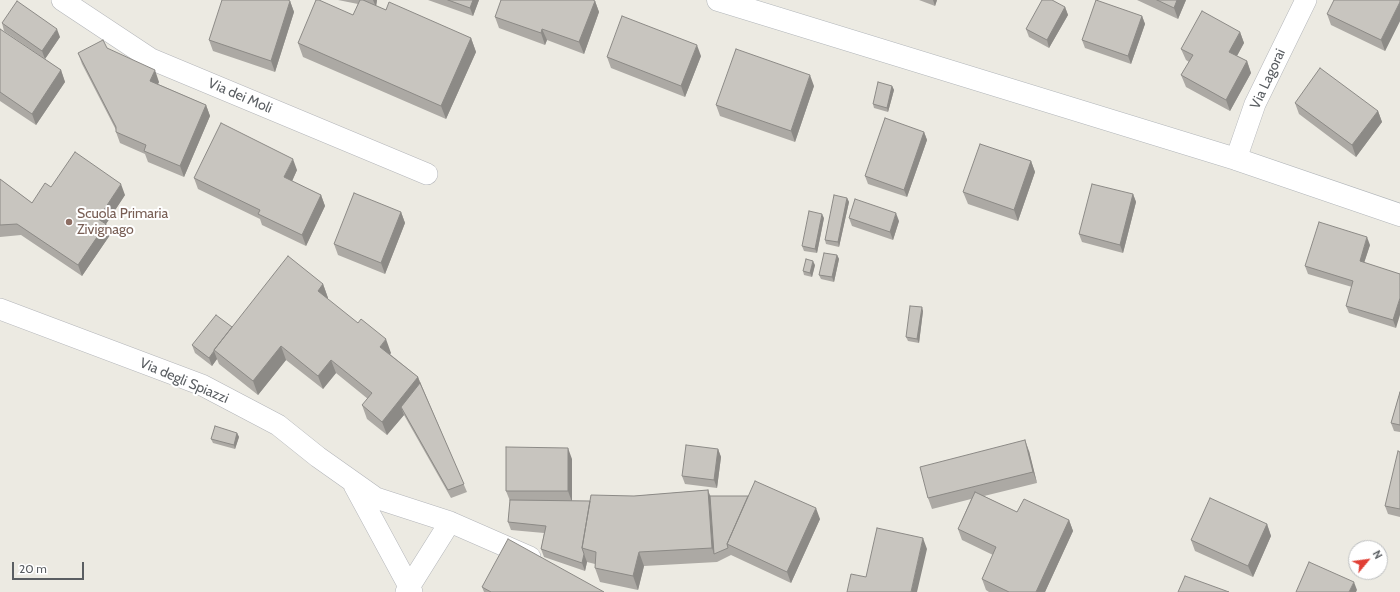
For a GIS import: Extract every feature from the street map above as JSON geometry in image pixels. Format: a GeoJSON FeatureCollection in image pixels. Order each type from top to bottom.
{"type":"FeatureCollection","features":[{"type":"Feature","properties":{"kind":"main road"},"geometry":{"type":"LineString","coordinates":[[718,0],[1236,159],[1400,215]]}},
{"type":"Feature","properties":{"kind":"street","name":"Via dei Moli"},"geometry":{"type":"LineString","coordinates":[[62,0],[152,59],[427,174]]}},
{"type":"Feature","properties":{"kind":"street","name":"Via Lagorai"},"geometry":{"type":"LineString","coordinates":[[1236,159],[1255,104],[1306,0]]}},
{"type":"Feature","properties":{"kind":"street","name":"Via degli Spiazzi"},"geometry":{"type":"LineString","coordinates":[[0,309],[202,385],[278,425],[376,498],[450,522],[548,566]]}},
{"type":"Feature","properties":{"kind":"street"},"geometry":{"type":"LineString","coordinates":[[352,481],[409,590]]}},
{"type":"Feature","properties":{"kind":"street"},"geometry":{"type":"LineString","coordinates":[[409,590],[450,522]]}},
{"type":"Feature","properties":{"kind":"building"},"geometry":{"type":"Polygon","coordinates":[[[222,0],[290,1],[271,61],[209,40],[222,0]]]}},
{"type":"Feature","properties":{"kind":"building"},"geometry":{"type":"Polygon","coordinates":[[[316,0],[353,15],[360,0],[386,10],[389,2],[471,38],[441,106],[298,43],[316,0]]]}},
{"type":"Feature","properties":{"kind":"building"},"geometry":{"type":"Polygon","coordinates":[[[448,0],[473,0],[470,8],[448,0]]]}},
{"type":"Feature","properties":{"kind":"building"},"geometry":{"type":"Polygon","coordinates":[[[501,0],[595,1],[579,42],[542,29],[541,33],[495,17],[501,0]]]}},
{"type":"Feature","properties":{"kind":"building"},"geometry":{"type":"Polygon","coordinates":[[[1042,0],[1052,0],[1065,7],[1047,40],[1026,29],[1042,0]]]}},
{"type":"Feature","properties":{"kind":"building"},"geometry":{"type":"Polygon","coordinates":[[[1096,0],[1142,16],[1128,56],[1082,40],[1096,0]]]}},
{"type":"Feature","properties":{"kind":"building"},"geometry":{"type":"Polygon","coordinates":[[[1157,0],[1177,0],[1174,8],[1157,0]]]}},
{"type":"Feature","properties":{"kind":"building"},"geometry":{"type":"Polygon","coordinates":[[[1334,0],[1400,0],[1400,2],[1381,40],[1327,14],[1334,0]]]}},
{"type":"Feature","properties":{"kind":"building"},"geometry":{"type":"Polygon","coordinates":[[[17,1],[57,29],[42,51],[2,23],[17,1]]]}},
{"type":"Feature","properties":{"kind":"building"},"geometry":{"type":"Polygon","coordinates":[[[1202,11],[1240,32],[1229,52],[1247,61],[1226,100],[1181,75],[1193,55],[1181,49],[1202,11]]]}},
{"type":"Feature","properties":{"kind":"building"},"geometry":{"type":"Polygon","coordinates":[[[622,16],[697,45],[681,86],[607,57],[622,16]]]}},
{"type":"Feature","properties":{"kind":"building"},"geometry":{"type":"Polygon","coordinates":[[[0,29],[61,70],[32,114],[0,92],[0,29]]]}},
{"type":"Feature","properties":{"kind":"building"},"geometry":{"type":"Polygon","coordinates":[[[103,40],[107,48],[155,70],[150,81],[206,105],[180,166],[144,151],[146,145],[116,132],[116,127],[78,53],[103,40]]]}},
{"type":"Feature","properties":{"kind":"building"},"geometry":{"type":"Polygon","coordinates":[[[736,49],[810,75],[791,131],[716,105],[736,49]]]}},
{"type":"Feature","properties":{"kind":"building"},"geometry":{"type":"Polygon","coordinates":[[[1320,68],[1378,111],[1352,145],[1295,103],[1320,68]]]}},
{"type":"Feature","properties":{"kind":"building"},"geometry":{"type":"Polygon","coordinates":[[[878,82],[892,86],[887,108],[873,104],[878,82]]]}},
{"type":"Feature","properties":{"kind":"building"},"geometry":{"type":"Polygon","coordinates":[[[885,118],[924,132],[904,190],[865,176],[885,118]]]}},
{"type":"Feature","properties":{"kind":"building"},"geometry":{"type":"Polygon","coordinates":[[[221,123],[293,159],[284,177],[321,195],[302,235],[258,214],[260,210],[194,178],[221,123]]]}},
{"type":"Feature","properties":{"kind":"building"},"geometry":{"type":"Polygon","coordinates":[[[980,144],[1031,161],[1014,210],[963,192],[980,144]]]}},
{"type":"Feature","properties":{"kind":"building","name":"Scuola Primaria Zivignago"},"geometry":{"type":"Polygon","coordinates":[[[75,152],[121,184],[98,219],[106,224],[78,265],[17,224],[0,225],[0,179],[32,203],[45,183],[51,187],[75,152]]]}},
{"type":"Feature","properties":{"kind":"building"},"geometry":{"type":"Polygon","coordinates":[[[1092,184],[1133,194],[1120,245],[1079,234],[1092,184]]]}},
{"type":"Feature","properties":{"kind":"building"},"geometry":{"type":"Polygon","coordinates":[[[354,193],[401,212],[381,263],[334,244],[354,193]]]}},
{"type":"Feature","properties":{"kind":"building"},"geometry":{"type":"Polygon","coordinates":[[[834,195],[847,198],[838,242],[825,240],[834,195]]]}},
{"type":"Feature","properties":{"kind":"building"},"geometry":{"type":"Polygon","coordinates":[[[855,199],[896,213],[890,232],[849,218],[855,199]]]}},
{"type":"Feature","properties":{"kind":"building"},"geometry":{"type":"Polygon","coordinates":[[[809,211],[822,214],[815,249],[802,246],[809,211]]]}},
{"type":"Feature","properties":{"kind":"building"},"geometry":{"type":"Polygon","coordinates":[[[1319,222],[1367,237],[1360,261],[1400,274],[1400,298],[1393,320],[1346,306],[1353,281],[1305,266],[1319,222]]]}},
{"type":"Feature","properties":{"kind":"building"},"geometry":{"type":"Polygon","coordinates":[[[824,253],[837,255],[832,277],[819,275],[824,253]]]}},
{"type":"Feature","properties":{"kind":"building"},"geometry":{"type":"Polygon","coordinates":[[[288,256],[323,284],[318,291],[358,323],[361,319],[386,339],[380,347],[418,377],[382,422],[362,405],[372,393],[331,360],[318,376],[281,346],[253,381],[214,350],[288,256]]]}},
{"type":"Feature","properties":{"kind":"building"},"geometry":{"type":"Polygon","coordinates":[[[806,259],[813,261],[810,273],[803,271],[806,259]]]}},
{"type":"Feature","properties":{"kind":"building"},"geometry":{"type":"Polygon","coordinates":[[[910,306],[922,307],[917,339],[906,337],[910,306]]]}},
{"type":"Feature","properties":{"kind":"building"},"geometry":{"type":"Polygon","coordinates":[[[216,315],[232,327],[209,358],[192,345],[216,315]]]}},
{"type":"Feature","properties":{"kind":"building"},"geometry":{"type":"Polygon","coordinates":[[[420,383],[464,484],[448,490],[401,407],[420,383]]]}},
{"type":"Feature","properties":{"kind":"building"},"geometry":{"type":"Polygon","coordinates":[[[1400,392],[1400,425],[1391,423],[1400,392]]]}},
{"type":"Feature","properties":{"kind":"building"},"geometry":{"type":"Polygon","coordinates":[[[215,426],[237,433],[234,445],[211,439],[215,426]]]}},
{"type":"Feature","properties":{"kind":"building"},"geometry":{"type":"Polygon","coordinates":[[[1025,440],[1033,472],[928,498],[920,467],[1025,440]]]}},
{"type":"Feature","properties":{"kind":"building"},"geometry":{"type":"Polygon","coordinates":[[[686,445],[718,449],[714,480],[682,476],[686,445]]]}},
{"type":"Feature","properties":{"kind":"building"},"geometry":{"type":"Polygon","coordinates":[[[506,447],[568,448],[568,491],[506,491],[506,447]]]}},
{"type":"Feature","properties":{"kind":"building"},"geometry":{"type":"Polygon","coordinates":[[[1398,451],[1400,452],[1400,509],[1385,506],[1398,451]]]}},
{"type":"Feature","properties":{"kind":"building"},"geometry":{"type":"Polygon","coordinates":[[[755,481],[816,508],[787,572],[727,544],[755,481]]]}},
{"type":"Feature","properties":{"kind":"building"},"geometry":{"type":"Polygon","coordinates":[[[708,490],[712,548],[639,552],[633,576],[595,568],[596,552],[582,548],[591,495],[634,496],[708,490]]]}},
{"type":"Feature","properties":{"kind":"building"},"geometry":{"type":"Polygon","coordinates":[[[975,492],[1017,512],[1024,499],[1069,520],[1036,592],[1009,592],[982,579],[996,547],[958,529],[975,492]]]}},
{"type":"Feature","properties":{"kind":"building"},"geometry":{"type":"Polygon","coordinates":[[[710,496],[748,496],[727,544],[728,548],[714,554],[710,496]]]}},
{"type":"Feature","properties":{"kind":"building"},"geometry":{"type":"Polygon","coordinates":[[[1210,498],[1267,524],[1248,566],[1191,540],[1210,498]]]}},
{"type":"Feature","properties":{"kind":"building"},"geometry":{"type":"Polygon","coordinates":[[[510,500],[590,501],[582,548],[584,554],[582,563],[541,549],[546,526],[508,522],[510,500]]]}},
{"type":"Feature","properties":{"kind":"building"},"geometry":{"type":"Polygon","coordinates":[[[877,528],[923,538],[911,592],[847,592],[851,574],[866,577],[877,528]]]}},
{"type":"Feature","properties":{"kind":"building"},"geometry":{"type":"Polygon","coordinates":[[[508,539],[604,592],[491,592],[482,587],[508,539]]]}},
{"type":"Feature","properties":{"kind":"building"},"geometry":{"type":"Polygon","coordinates":[[[1309,562],[1354,582],[1349,592],[1296,592],[1309,562]]]}},
{"type":"Feature","properties":{"kind":"building"},"geometry":{"type":"Polygon","coordinates":[[[1185,576],[1229,592],[1178,592],[1185,576]]]}},
{"type":"Feature","properties":{"kind":"place","name":"Scuola Primaria Zivignago"},"geometry":{"type":"Point","coordinates":[69,222]}}]}
